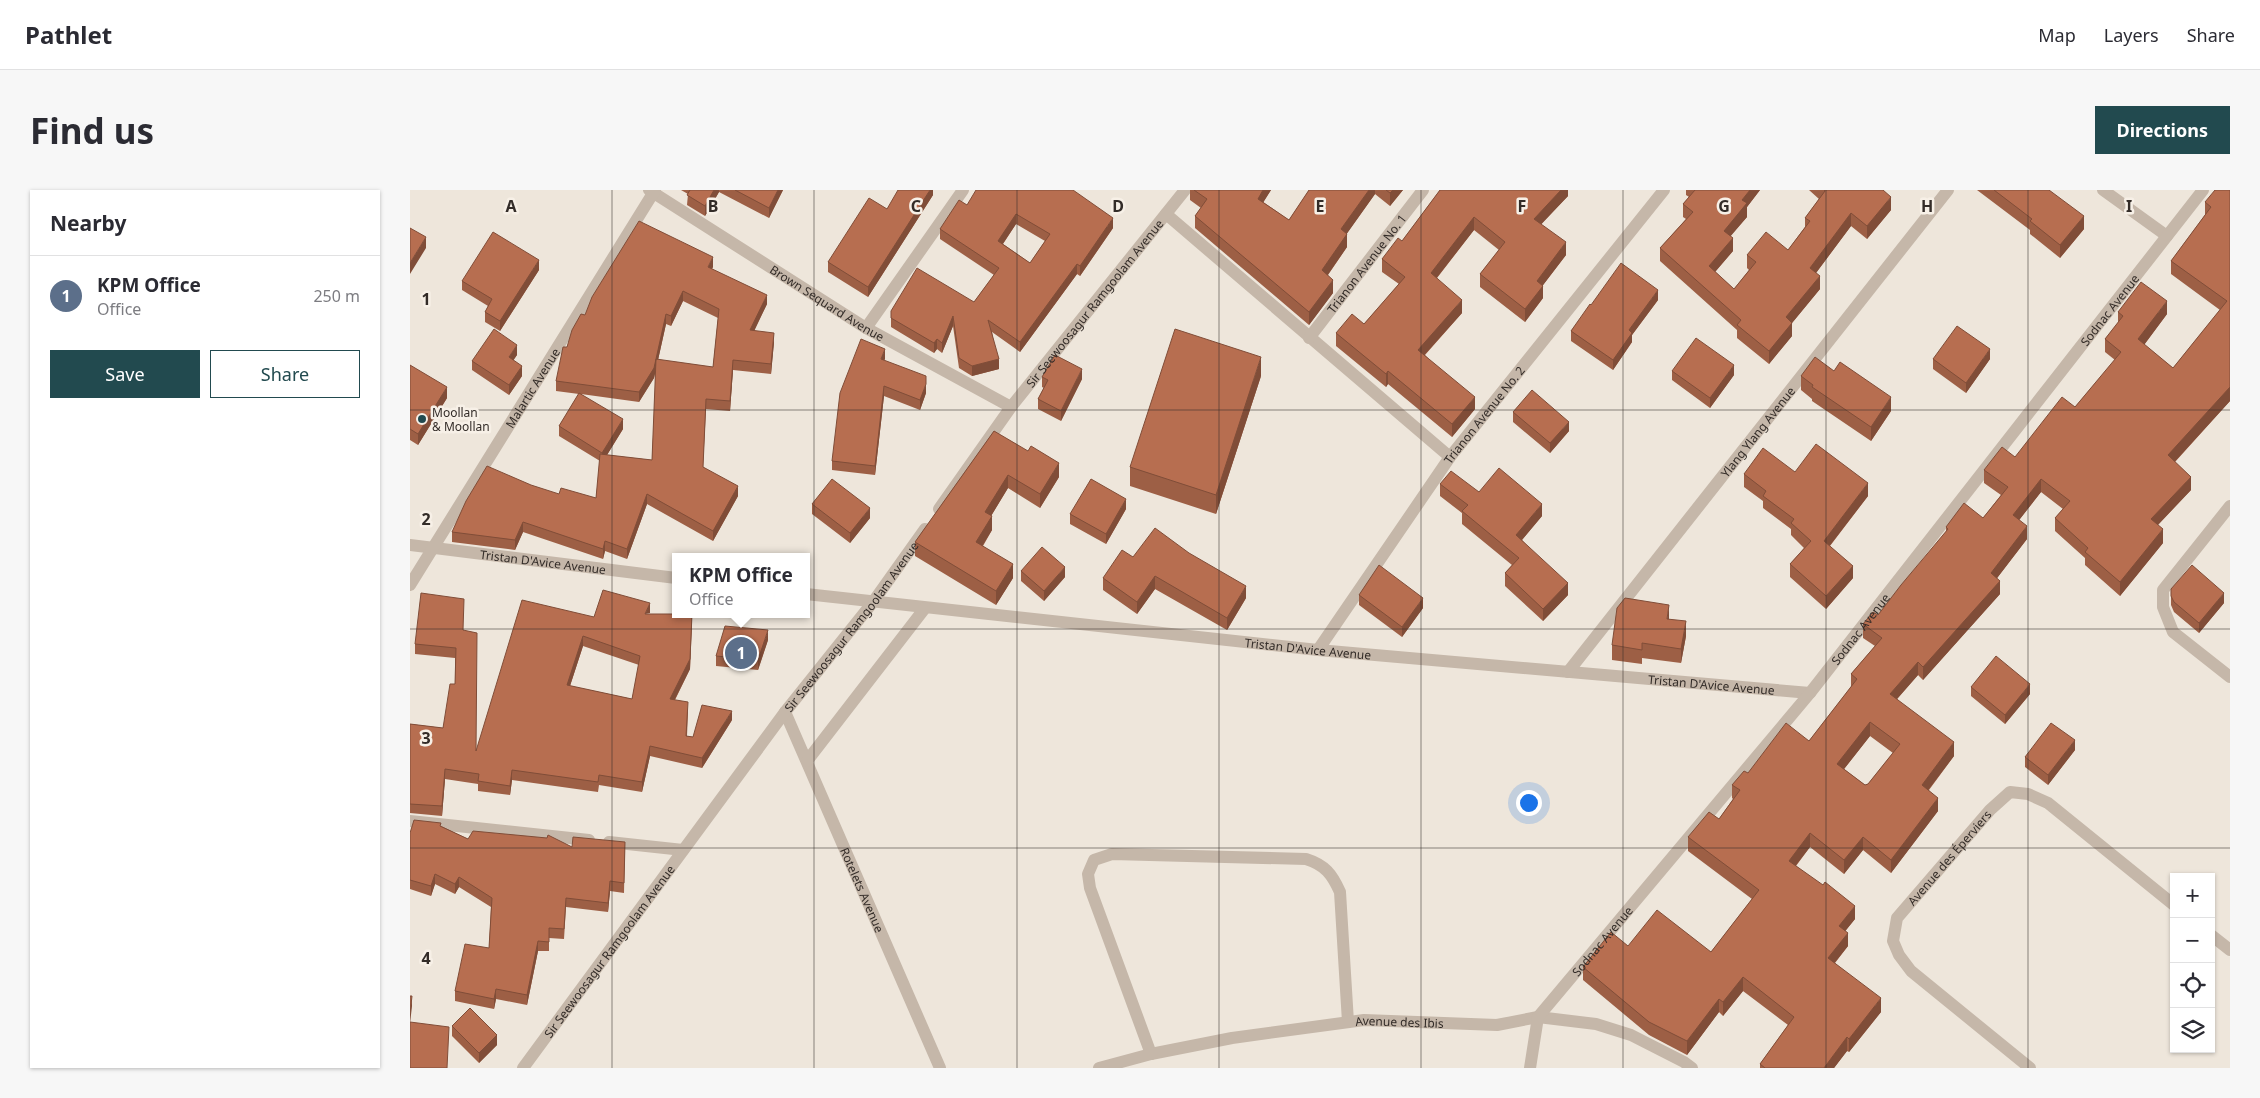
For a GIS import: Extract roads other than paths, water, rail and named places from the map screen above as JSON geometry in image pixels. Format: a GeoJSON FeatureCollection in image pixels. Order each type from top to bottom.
{"type":"FeatureCollection","features":[{"type":"Feature","properties":{"kind":"street"},"geometry":{"type":"LineString","coordinates":[[866,328],[963,190]]}},
{"type":"Feature","properties":{"kind":"street","name":"Sir Seewoosagur Ramgoolam Avenue"},"geometry":{"type":"LineString","coordinates":[[523,1068],[786,712],[874,602],[1011,407],[1185,190]]}},
{"type":"Feature","properties":{"kind":"street","name":"Trianon Avenue No. 1"},"geometry":{"type":"LineString","coordinates":[[1309,338],[1423,190]]}},
{"type":"Feature","properties":{"kind":"street","name":"Trianon Avenue No. 2"},"geometry":{"type":"LineString","coordinates":[[1318,650],[1450,457],[1664,190]]}},
{"type":"Feature","properties":{"kind":"street","name":"Ylang Ylang Avenue"},"geometry":{"type":"LineString","coordinates":[[1568,672],[1948,190]]}},
{"type":"Feature","properties":{"kind":"street"},"geometry":{"type":"LineString","coordinates":[[2103,190],[2167,236]]}},
{"type":"Feature","properties":{"kind":"street","name":"Sodnac Avenue"},"geometry":{"type":"LineString","coordinates":[[1538,1018],[1810,692],[2203,190]]}},
{"type":"Feature","properties":{"kind":"street","name":"Brown Sequard Avenue"},"geometry":{"type":"LineString","coordinates":[[652,191],[866,328],[1011,407]]}},
{"type":"Feature","properties":{"kind":"street","name":"Malartic Avenue"},"geometry":{"type":"LineString","coordinates":[[410,586],[652,191]]}},
{"type":"Feature","properties":{"kind":"street"},"geometry":{"type":"LineString","coordinates":[[1166,214],[1450,457]]}},
{"type":"Feature","properties":{"kind":"street"},"geometry":{"type":"LineString","coordinates":[[2230,506],[2163,590],[2163,607],[2173,632],[2230,677]]}},
{"type":"Feature","properties":{"kind":"street","name":"Tristan D'Avice Avenue"},"geometry":{"type":"LineString","coordinates":[[410,545],[672,577]]}},
{"type":"Feature","properties":{"kind":"street","name":"Tristan D'Avice Avenue"},"geometry":{"type":"LineString","coordinates":[[810,594],[1318,650],[1810,692]]}},
{"type":"Feature","properties":{"kind":"street"},"geometry":{"type":"LineString","coordinates":[[808,761],[925,608]]}},
{"type":"Feature","properties":{"kind":"street","name":"Rotelets Avenue"},"geometry":{"type":"LineString","coordinates":[[786,712],[940,1068]]}},
{"type":"Feature","properties":{"kind":"street","name":"Avenue des Éperviers"},"geometry":{"type":"LineString","coordinates":[[2030,1068],[1911,971],[1899,955],[1893,941],[1897,918],[1913,902],[1990,810],[2010,792],[2028,794],[2048,803],[2170,902]]}},
{"type":"Feature","properties":{"kind":"street"},"geometry":{"type":"LineString","coordinates":[[410,821],[683,850]]}},
{"type":"Feature","properties":{"kind":"street"},"geometry":{"type":"LineString","coordinates":[[1151,1054],[1090,888],[1088,874],[1094,860],[1112,854],[1306,859],[1319,864],[1332,874],[1340,892],[1348,1022]]}},
{"type":"Feature","properties":{"kind":"street"},"geometry":{"type":"LineString","coordinates":[[2215,938],[2230,950]]}},
{"type":"Feature","properties":{"kind":"street"},"geometry":{"type":"LineString","coordinates":[[1530,1068],[1538,1018]]}},
{"type":"Feature","properties":{"kind":"street","name":"Avenue des Ibis"},"geometry":{"type":"LineString","coordinates":[[1099,1068],[1151,1054],[1232,1038],[1364,1020],[1497,1025],[1538,1018],[1596,1024],[1631,1035],[1692,1068]]}},
{"type":"Feature","properties":{"kind":"place","name":"Moollan & Moollan"},"geometry":{"type":"Point","coordinates":[422,419]}},
{"type":"Feature","properties":{"kind":"place","name":"KPM Office"},"geometry":{"type":"Point","coordinates":[741,653]}}]}
